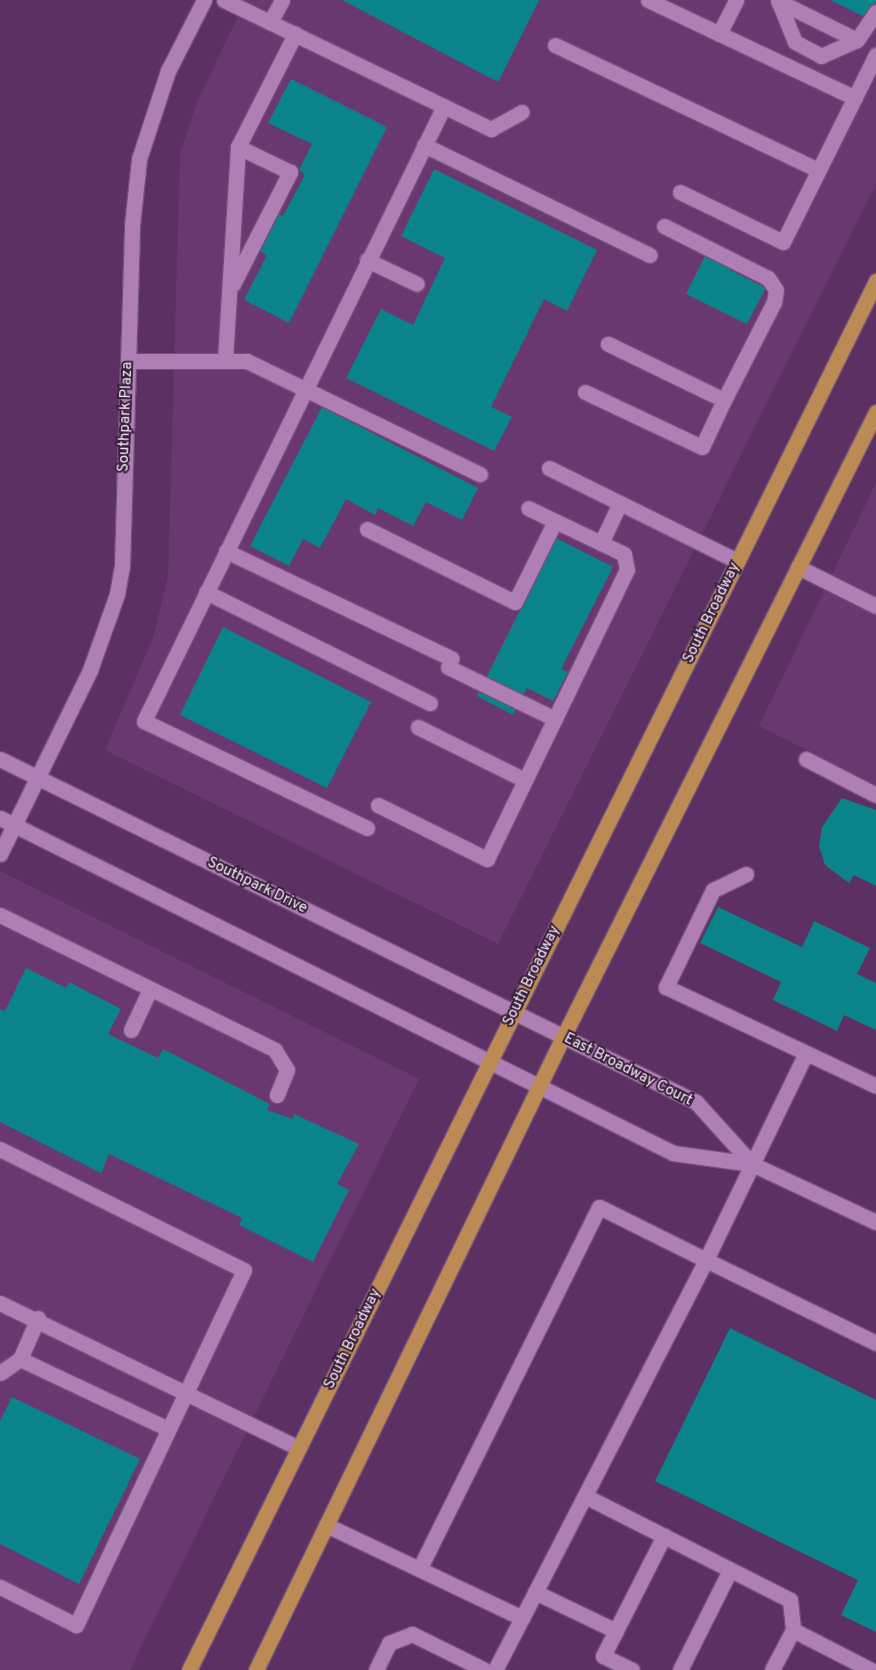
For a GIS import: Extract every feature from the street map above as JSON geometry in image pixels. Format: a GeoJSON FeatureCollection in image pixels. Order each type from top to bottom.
{"type":"FeatureCollection","features":[{"type":"Feature","properties":{"kind":"main road","name":"South Broadway"},"geometry":{"type":"LineString","coordinates":[[189,1670],[876,281]]}},
{"type":"Feature","properties":{"kind":"main road"},"geometry":{"type":"LineString","coordinates":[[256,1670],[562,1037],[876,412]]}},
{"type":"Feature","properties":{"kind":"street","name":"Southpark Plaza"},"geometry":{"type":"LineString","coordinates":[[0,854],[90,670],[117,594],[122,567],[128,361],[139,159],[168,71],[204,0]]}},
{"type":"Feature","properties":{"kind":"street"},"geometry":{"type":"LineString","coordinates":[[224,0],[491,129],[522,112]]}},
{"type":"Feature","properties":{"kind":"street"},"geometry":{"type":"LineString","coordinates":[[270,22],[282,0]]}},
{"type":"Feature","properties":{"kind":"street"},"geometry":{"type":"LineString","coordinates":[[648,0],[854,98]]}},
{"type":"Feature","properties":{"kind":"street"},"geometry":{"type":"LineString","coordinates":[[719,34],[736,0]]}},
{"type":"Feature","properties":{"kind":"street"},"geometry":{"type":"LineString","coordinates":[[778,1],[857,40]]}},
{"type":"Feature","properties":{"kind":"street"},"geometry":{"type":"LineString","coordinates":[[778,1],[788,31],[806,51],[822,56],[835,53],[857,40],[876,12]]}},
{"type":"Feature","properties":{"kind":"street"},"geometry":{"type":"LineString","coordinates":[[225,360],[238,148],[295,34]]}},
{"type":"Feature","properties":{"kind":"street"},"geometry":{"type":"LineString","coordinates":[[555,45],[818,170]]}},
{"type":"Feature","properties":{"kind":"street"},"geometry":{"type":"LineString","coordinates":[[680,192],[783,242],[876,55]]}},
{"type":"Feature","properties":{"kind":"street"},"geometry":{"type":"LineString","coordinates":[[367,828],[144,721],[304,388],[444,106]]}},
{"type":"Feature","properties":{"kind":"street"},"geometry":{"type":"LineString","coordinates":[[424,145],[650,255]]}},
{"type":"Feature","properties":{"kind":"street"},"geometry":{"type":"LineString","coordinates":[[229,291],[290,172],[238,148]]}},
{"type":"Feature","properties":{"kind":"street"},"geometry":{"type":"LineString","coordinates":[[585,392],[702,447],[774,302],[776,290],[768,278],[664,226]]}},
{"type":"Feature","properties":{"kind":"street"},"geometry":{"type":"LineString","coordinates":[[367,260],[416,284]]}},
{"type":"Feature","properties":{"kind":"street"},"geometry":{"type":"LineString","coordinates":[[608,344],[724,400]]}},
{"type":"Feature","properties":{"kind":"street"},"geometry":{"type":"LineString","coordinates":[[128,361],[247,360],[480,474]]}},
{"type":"Feature","properties":{"kind":"street"},"geometry":{"type":"LineString","coordinates":[[548,468],[737,561]]}},
{"type":"Feature","properties":{"kind":"street"},"geometry":{"type":"LineString","coordinates":[[601,543],[620,503]]}},
{"type":"Feature","properties":{"kind":"street"},"geometry":{"type":"LineString","coordinates":[[378,806],[487,859],[628,570],[624,554],[528,508]]}},
{"type":"Feature","properties":{"kind":"street"},"geometry":{"type":"LineString","coordinates":[[367,530],[515,602],[556,521]]}},
{"type":"Feature","properties":{"kind":"street"},"geometry":{"type":"LineString","coordinates":[[226,551],[450,663],[555,719]]}},
{"type":"Feature","properties":{"kind":"street"},"geometry":{"type":"LineString","coordinates":[[798,567],[876,606]]}},
{"type":"Feature","properties":{"kind":"street"},"geometry":{"type":"LineString","coordinates":[[206,592],[430,704]]}},
{"type":"Feature","properties":{"kind":"street"},"geometry":{"type":"LineString","coordinates":[[418,727],[526,780]]}},
{"type":"Feature","properties":{"kind":"street","name":"Southpark Drive"},"geometry":{"type":"LineString","coordinates":[[0,759],[514,1012]]}},
{"type":"Feature","properties":{"kind":"street"},"geometry":{"type":"LineString","coordinates":[[806,759],[876,795]]}},
{"type":"Feature","properties":{"kind":"street"},"geometry":{"type":"LineString","coordinates":[[0,818],[490,1061]]}},
{"type":"Feature","properties":{"kind":"street"},"geometry":{"type":"LineString","coordinates":[[746,874],[713,890],[666,987],[805,1055],[876,1086]]}},
{"type":"Feature","properties":{"kind":"street"},"geometry":{"type":"LineString","coordinates":[[0,915],[275,1050],[287,1070],[277,1095]]}},
{"type":"Feature","properties":{"kind":"street"},"geometry":{"type":"LineString","coordinates":[[131,1030],[150,989]]}},
{"type":"Feature","properties":{"kind":"street","name":"East Broadway Court"},"geometry":{"type":"LineString","coordinates":[[514,1012],[696,1102],[752,1164]]}},
{"type":"Feature","properties":{"kind":"street"},"geometry":{"type":"LineString","coordinates":[[495,1670],[706,1260],[805,1055]]}},
{"type":"Feature","properties":{"kind":"street","name":"East Broadway Court"},"geometry":{"type":"LineString","coordinates":[[490,1061],[673,1153],[752,1164],[876,1222]]}},
{"type":"Feature","properties":{"kind":"street"},"geometry":{"type":"LineString","coordinates":[[0,1149],[244,1270],[76,1624],[0,1588]]}},
{"type":"Feature","properties":{"kind":"street"},"geometry":{"type":"LineString","coordinates":[[419,1569],[599,1207],[876,1343]]}},
{"type":"Feature","properties":{"kind":"street"},"geometry":{"type":"LineString","coordinates":[[0,1303],[38,1318],[299,1448]]}},
{"type":"Feature","properties":{"kind":"street"},"geometry":{"type":"LineString","coordinates":[[0,1373],[20,1359],[38,1318]]}},
{"type":"Feature","properties":{"kind":"street"},"geometry":{"type":"LineString","coordinates":[[20,1359],[168,1429]]}},
{"type":"Feature","properties":{"kind":"street"},"geometry":{"type":"LineString","coordinates":[[585,1496],[790,1600],[793,1630],[772,1670]]}},
{"type":"Feature","properties":{"kind":"street"},"geometry":{"type":"LineString","coordinates":[[326,1524],[522,1618]]}},
{"type":"Feature","properties":{"kind":"street"},"geometry":{"type":"LineString","coordinates":[[632,1670],[603,1656],[664,1536]]}},
{"type":"Feature","properties":{"kind":"street"},"geometry":{"type":"LineString","coordinates":[[680,1670],[730,1570]]}},
{"type":"Feature","properties":{"kind":"street"},"geometry":{"type":"LineString","coordinates":[[535,1592],[616,1631]]}},
{"type":"Feature","properties":{"kind":"street"},"geometry":{"type":"LineString","coordinates":[[793,1630],[871,1670]]}},
{"type":"Feature","properties":{"kind":"street"},"geometry":{"type":"LineString","coordinates":[[376,1670],[389,1643],[412,1634],[485,1670]]}},
{"type":"Feature","properties":{"kind":"shaded area"},"geometry":{"type":"Polygon","coordinates":[[[246,0],[876,0],[876,184],[498,944],[105,750],[153,638],[168,576],[180,154],[197,102],[246,0]]]}},
{"type":"Feature","properties":{"kind":"shaded area"},"geometry":{"type":"Polygon","coordinates":[[[876,483],[876,785],[759,726],[876,483]]]}},
{"type":"Feature","properties":{"kind":"shaded area"},"geometry":{"type":"Polygon","coordinates":[[[0,871],[419,1079],[130,1670],[0,1670],[0,871]]]}},
{"type":"Feature","properties":{"kind":"building"},"geometry":{"type":"Polygon","coordinates":[[[342,0],[539,0],[498,82],[342,0]]]}},
{"type":"Feature","properties":{"kind":"building"},"geometry":{"type":"Polygon","coordinates":[[[830,0],[876,0],[876,6],[869,19],[830,0]]]}},
{"type":"Feature","properties":{"kind":"building"},"geometry":{"type":"Polygon","coordinates":[[[291,79],[387,127],[289,323],[244,300],[267,255],[255,249],[276,212],[283,216],[305,175],[299,170],[312,144],[268,123],[291,79]]]}},
{"type":"Feature","properties":{"kind":"building"},"geometry":{"type":"Polygon","coordinates":[[[434,169],[597,250],[567,311],[544,299],[491,407],[512,417],[494,451],[346,378],[381,309],[413,325],[445,258],[401,236],[434,169]]]}},
{"type":"Feature","properties":{"kind":"building"},"geometry":{"type":"Polygon","coordinates":[[[708,250],[734,263],[730,270],[766,288],[747,324],[686,294],[708,250]]]}},
{"type":"Feature","properties":{"kind":"building"},"geometry":{"type":"Polygon","coordinates":[[[322,407],[478,488],[462,520],[426,502],[413,526],[378,508],[375,515],[346,499],[320,548],[303,539],[289,566],[250,546],[322,407]]]}},
{"type":"Feature","properties":{"kind":"building"},"geometry":{"type":"Polygon","coordinates":[[[556,538],[613,567],[561,669],[568,672],[553,701],[527,688],[513,715],[477,696],[556,538]]]}},
{"type":"Feature","properties":{"kind":"building"},"geometry":{"type":"Polygon","coordinates":[[[223,627],[371,702],[327,788],[180,715],[223,627]]]}},
{"type":"Feature","properties":{"kind":"building"},"geometry":{"type":"Polygon","coordinates":[[[842,798],[876,810],[876,886],[854,875],[849,883],[825,865],[819,846],[822,827],[842,798]]]}},
{"type":"Feature","properties":{"kind":"building"},"geometry":{"type":"Polygon","coordinates":[[[718,907],[802,947],[814,921],[870,948],[857,974],[876,983],[876,1030],[844,1015],[837,1031],[773,1000],[781,982],[700,943],[718,907]]]}},
{"type":"Feature","properties":{"kind":"building"},"geometry":{"type":"Polygon","coordinates":[[[26,968],[66,988],[69,982],[121,1009],[108,1034],[158,1058],[163,1049],[270,1104],[267,1110],[293,1119],[294,1114],[359,1144],[337,1184],[349,1190],[313,1262],[239,1225],[242,1218],[109,1154],[101,1173],[0,1122],[0,1009],[5,1011],[26,968]]]}},
{"type":"Feature","properties":{"kind":"building"},"geometry":{"type":"Polygon","coordinates":[[[730,1328],[876,1400],[876,1632],[841,1615],[858,1580],[655,1481],[730,1328]]]}},
{"type":"Feature","properties":{"kind":"building"},"geometry":{"type":"Polygon","coordinates":[[[12,1397],[140,1459],[79,1584],[0,1544],[0,1421],[12,1397]]]}}]}
